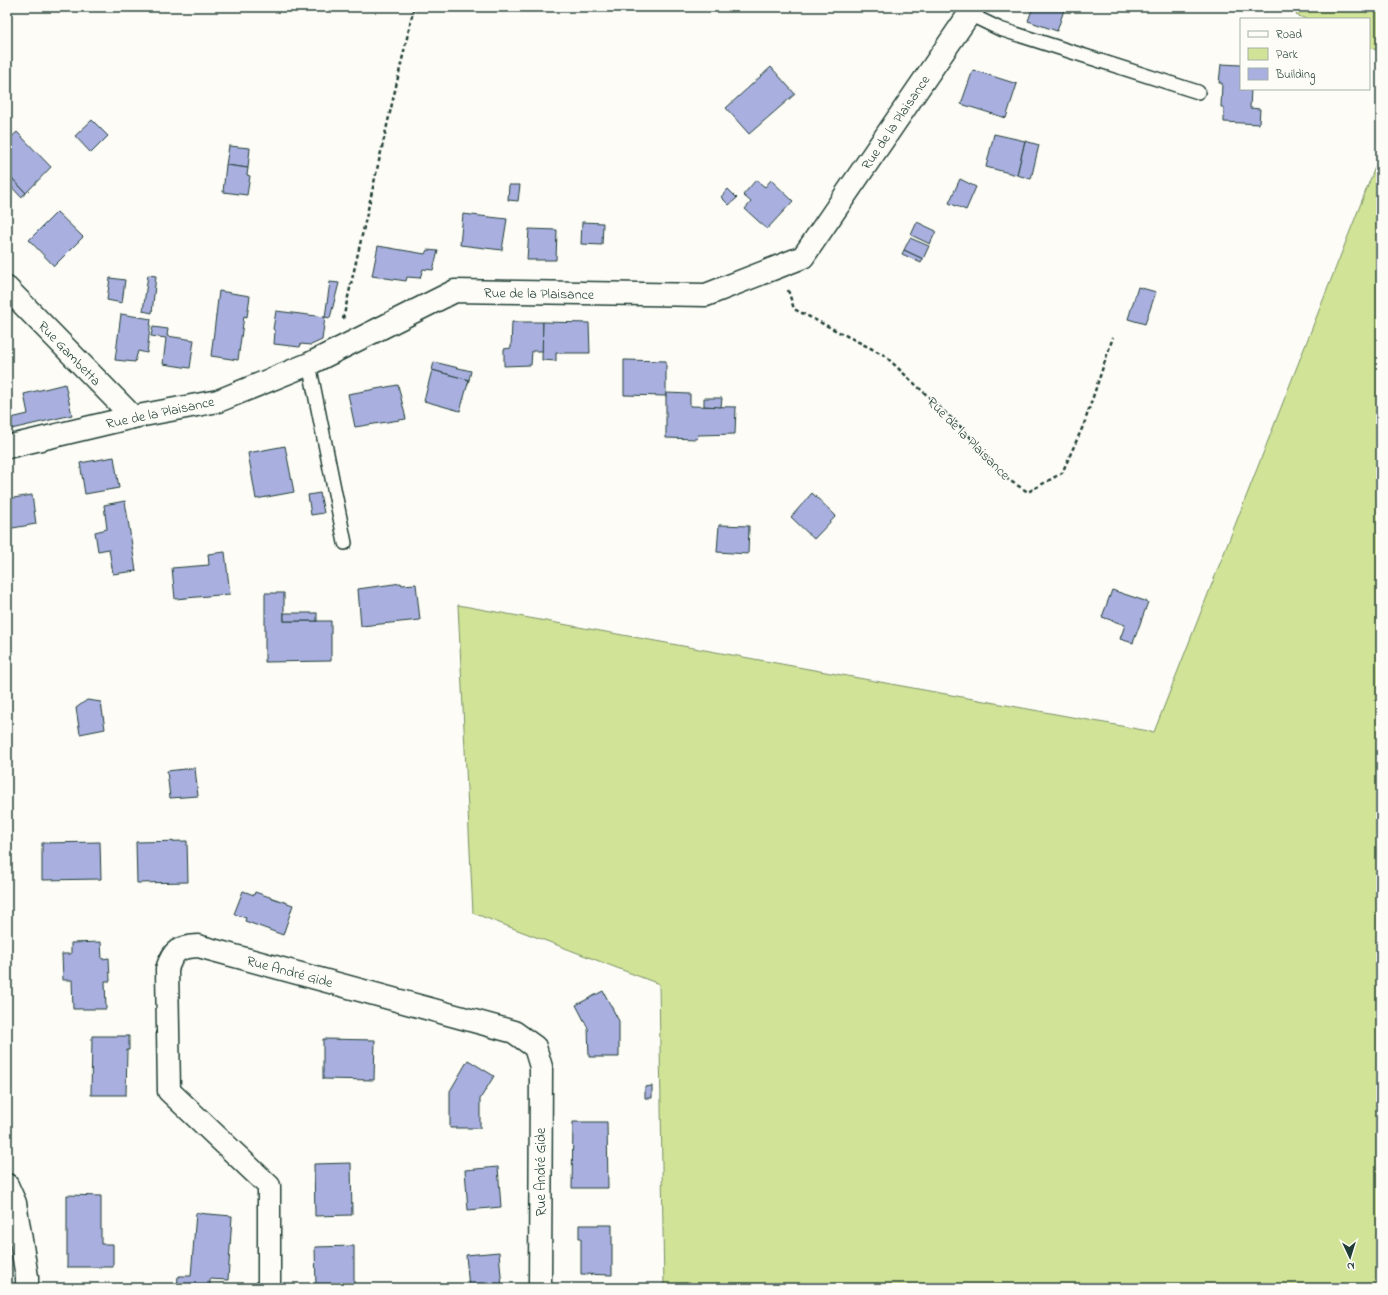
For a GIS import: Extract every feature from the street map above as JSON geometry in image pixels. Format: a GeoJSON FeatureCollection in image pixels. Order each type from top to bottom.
{"type":"FeatureCollection","features":[{"type":"Feature","properties":{"kind":"street","name":"Rue de la Plaisance"},"geometry":{"type":"LineString","coordinates":[[7,447],[133,417],[218,401],[309,364],[455,291],[706,295],[803,258],[971,10]]}},
{"type":"Feature","properties":{"kind":"street","name":"Rue Gambetta"},"geometry":{"type":"LineString","coordinates":[[7,288],[133,417]]}},
{"type":"Feature","properties":{"kind":"street","name":"Rue André Gide"},"geometry":{"type":"LineString","coordinates":[[269,1288],[269,1186],[169,1092],[167,969],[170,958],[177,950],[187,946],[198,946],[514,1032],[535,1047],[541,1067],[540,1288]]}},
{"type":"Feature","properties":{"kind":"street"},"geometry":{"type":"LineString","coordinates":[[7,1185],[15,1203],[27,1277],[27,1288]]}},
{"type":"Feature","properties":{"kind":"lane"},"geometry":{"type":"LineString","coordinates":[[971,10],[1000,29],[1198,92]]}},
{"type":"Feature","properties":{"kind":"lane"},"geometry":{"type":"LineString","coordinates":[[309,364],[345,543]]}},
{"type":"Feature","properties":{"kind":"path"},"geometry":{"type":"LineString","coordinates":[[336,351],[414,7]]}},
{"type":"Feature","properties":{"kind":"path","name":"Rue de la Plaisance"},"geometry":{"type":"LineString","coordinates":[[780,266],[794,310],[884,355],[965,431],[1004,477],[1028,492],[1062,473],[1084,424],[1113,337]]}},
{"type":"Feature","properties":{"kind":"green space"},"geometry":{"type":"Polygon","coordinates":[[[1299,7],[1381,7],[1381,52],[1370,47],[1370,18],[1304,18],[1296,15],[1299,7]]]}},
{"type":"Feature","properties":{"kind":"green space"},"geometry":{"type":"Polygon","coordinates":[[[1381,152],[1381,1288],[664,1288],[659,984],[473,913],[458,605],[1154,732],[1381,152]]]}},
{"type":"Feature","properties":{"kind":"building"},"geometry":{"type":"Polygon","coordinates":[[[1033,7],[1065,7],[1057,31],[1028,21],[1033,7]]]}},
{"type":"Feature","properties":{"kind":"building"},"geometry":{"type":"Polygon","coordinates":[[[1221,64],[1240,65],[1240,90],[1251,90],[1250,108],[1260,109],[1259,124],[1224,122],[1224,107],[1221,107],[1222,83],[1219,83],[1221,64]]]}},
{"type":"Feature","properties":{"kind":"building"},"geometry":{"type":"Polygon","coordinates":[[[771,67],[795,94],[749,134],[726,108],[771,67]]]}},
{"type":"Feature","properties":{"kind":"building"},"geometry":{"type":"Polygon","coordinates":[[[973,70],[1017,84],[1006,118],[961,104],[973,70]]]}},
{"type":"Feature","properties":{"kind":"building"},"geometry":{"type":"Polygon","coordinates":[[[92,120],[108,136],[91,153],[75,136],[92,120]]]}},
{"type":"Feature","properties":{"kind":"building"},"geometry":{"type":"Polygon","coordinates":[[[17,132],[51,167],[26,193],[7,173],[7,141],[17,132]]]}},
{"type":"Feature","properties":{"kind":"building"},"geometry":{"type":"Polygon","coordinates":[[[994,134],[1025,141],[1017,175],[986,167],[994,134]]]}},
{"type":"Feature","properties":{"kind":"building"},"geometry":{"type":"Polygon","coordinates":[[[1025,141],[1039,145],[1031,179],[1017,175],[1025,141]]]}},
{"type":"Feature","properties":{"kind":"building"},"geometry":{"type":"Polygon","coordinates":[[[229,146],[250,148],[248,168],[226,165],[229,146]]]}},
{"type":"Feature","properties":{"kind":"building"},"geometry":{"type":"Polygon","coordinates":[[[226,165],[248,168],[247,175],[250,176],[247,195],[223,192],[226,165]]]}},
{"type":"Feature","properties":{"kind":"building"},"geometry":{"type":"Polygon","coordinates":[[[7,173],[26,193],[21,197],[7,182],[7,173]]]}},
{"type":"Feature","properties":{"kind":"building"},"geometry":{"type":"Polygon","coordinates":[[[960,179],[976,187],[966,210],[949,203],[960,179]]]}},
{"type":"Feature","properties":{"kind":"building"},"geometry":{"type":"Polygon","coordinates":[[[756,180],[765,187],[771,180],[793,201],[767,229],[745,209],[751,202],[743,195],[756,180]]]}},
{"type":"Feature","properties":{"kind":"building"},"geometry":{"type":"Polygon","coordinates":[[[509,185],[520,185],[518,201],[508,200],[509,185]]]}},
{"type":"Feature","properties":{"kind":"building"},"geometry":{"type":"Polygon","coordinates":[[[728,189],[737,198],[729,205],[721,197],[728,189]]]}},
{"type":"Feature","properties":{"kind":"building"},"geometry":{"type":"Polygon","coordinates":[[[57,212],[83,237],[54,266],[29,240],[57,212]]]}},
{"type":"Feature","properties":{"kind":"building"},"geometry":{"type":"Polygon","coordinates":[[[463,214],[507,219],[502,250],[460,245],[463,214]]]}},
{"type":"Feature","properties":{"kind":"building"},"geometry":{"type":"Polygon","coordinates":[[[582,222],[603,223],[602,245],[581,244],[582,222]]]}},
{"type":"Feature","properties":{"kind":"building"},"geometry":{"type":"Polygon","coordinates":[[[917,222],[936,231],[930,244],[911,235],[917,222]]]}},
{"type":"Feature","properties":{"kind":"building"},"geometry":{"type":"Polygon","coordinates":[[[529,229],[557,230],[556,260],[527,260],[529,229]]]}},
{"type":"Feature","properties":{"kind":"building"},"geometry":{"type":"Polygon","coordinates":[[[910,238],[929,246],[923,259],[904,250],[910,238]]]}},
{"type":"Feature","properties":{"kind":"building"},"geometry":{"type":"Polygon","coordinates":[[[378,246],[425,254],[427,250],[438,251],[433,270],[423,269],[420,278],[407,277],[406,281],[372,276],[378,246]]]}},
{"type":"Feature","properties":{"kind":"building"},"geometry":{"type":"Polygon","coordinates":[[[904,250],[923,259],[921,263],[902,254],[904,250]]]}},
{"type":"Feature","properties":{"kind":"building"},"geometry":{"type":"Polygon","coordinates":[[[148,275],[156,276],[152,313],[143,311],[148,275]]]}},
{"type":"Feature","properties":{"kind":"building"},"geometry":{"type":"Polygon","coordinates":[[[110,278],[125,280],[122,303],[107,300],[110,278]]]}},
{"type":"Feature","properties":{"kind":"building"},"geometry":{"type":"Polygon","coordinates":[[[330,282],[339,283],[330,318],[325,317],[330,282]]]}},
{"type":"Feature","properties":{"kind":"building"},"geometry":{"type":"Polygon","coordinates":[[[1138,287],[1156,292],[1145,324],[1128,319],[1138,287]]]}},
{"type":"Feature","properties":{"kind":"building"},"geometry":{"type":"Polygon","coordinates":[[[219,291],[250,296],[247,317],[244,316],[238,360],[211,356],[219,291]]]}},
{"type":"Feature","properties":{"kind":"building"},"geometry":{"type":"Polygon","coordinates":[[[276,311],[325,317],[322,340],[311,345],[301,344],[300,347],[274,344],[275,331],[273,329],[276,311]]]}},
{"type":"Feature","properties":{"kind":"building"},"geometry":{"type":"Polygon","coordinates":[[[121,314],[151,319],[147,353],[138,351],[135,362],[115,360],[121,314]]]}},
{"type":"Feature","properties":{"kind":"building"},"geometry":{"type":"Polygon","coordinates":[[[512,322],[543,322],[543,351],[532,351],[531,365],[504,366],[504,349],[511,348],[512,322]]]}},
{"type":"Feature","properties":{"kind":"building"},"geometry":{"type":"Polygon","coordinates":[[[543,322],[589,323],[590,353],[556,353],[556,361],[542,360],[543,322]]]}},
{"type":"Feature","properties":{"kind":"building"},"geometry":{"type":"Polygon","coordinates":[[[153,327],[168,329],[167,336],[194,340],[190,368],[163,364],[166,338],[151,336],[153,327]]]}},
{"type":"Feature","properties":{"kind":"building"},"geometry":{"type":"Polygon","coordinates":[[[624,360],[666,361],[666,396],[624,395],[624,360]]]}},
{"type":"Feature","properties":{"kind":"building"},"geometry":{"type":"Polygon","coordinates":[[[434,362],[471,371],[469,380],[432,370],[434,362]]]}},
{"type":"Feature","properties":{"kind":"building"},"geometry":{"type":"Polygon","coordinates":[[[432,370],[469,380],[460,411],[424,401],[432,370]]]}},
{"type":"Feature","properties":{"kind":"building"},"geometry":{"type":"Polygon","coordinates":[[[65,384],[72,415],[7,430],[7,419],[28,414],[24,394],[65,384]]]}},
{"type":"Feature","properties":{"kind":"building"},"geometry":{"type":"Polygon","coordinates":[[[398,385],[406,419],[355,427],[348,394],[398,385]]]}},
{"type":"Feature","properties":{"kind":"building"},"geometry":{"type":"Polygon","coordinates":[[[666,393],[690,394],[690,406],[736,407],[735,434],[698,435],[697,439],[666,438],[666,393]]]}},
{"type":"Feature","properties":{"kind":"building"},"geometry":{"type":"Polygon","coordinates":[[[704,398],[722,398],[721,407],[704,406],[704,398]]]}},
{"type":"Feature","properties":{"kind":"building"},"geometry":{"type":"Polygon","coordinates":[[[285,446],[294,492],[256,499],[248,453],[285,446]]]}},
{"type":"Feature","properties":{"kind":"building"},"geometry":{"type":"Polygon","coordinates":[[[114,457],[119,488],[85,494],[80,463],[114,457]]]}},
{"type":"Feature","properties":{"kind":"building"},"geometry":{"type":"Polygon","coordinates":[[[320,493],[324,513],[311,515],[308,495],[320,493]]]}},
{"type":"Feature","properties":{"kind":"building"},"geometry":{"type":"Polygon","coordinates":[[[812,493],[836,516],[814,539],[791,517],[812,493]]]}},
{"type":"Feature","properties":{"kind":"building"},"geometry":{"type":"Polygon","coordinates":[[[32,495],[36,524],[7,529],[7,499],[32,495]]]}},
{"type":"Feature","properties":{"kind":"building"},"geometry":{"type":"Polygon","coordinates":[[[125,501],[136,571],[113,574],[109,549],[98,551],[95,532],[107,529],[104,505],[125,501]]]}},
{"type":"Feature","properties":{"kind":"building"},"geometry":{"type":"Polygon","coordinates":[[[719,525],[749,526],[748,554],[717,552],[719,525]]]}},
{"type":"Feature","properties":{"kind":"building"},"geometry":{"type":"Polygon","coordinates":[[[225,552],[230,594],[175,599],[172,568],[209,565],[208,554],[225,552]]]}},
{"type":"Feature","properties":{"kind":"building"},"geometry":{"type":"Polygon","coordinates":[[[401,583],[402,585],[416,584],[420,620],[361,626],[358,589],[401,583]]]}},
{"type":"Feature","properties":{"kind":"building"},"geometry":{"type":"Polygon","coordinates":[[[1112,590],[1148,602],[1133,643],[1120,639],[1125,625],[1102,617],[1112,590]]]}},
{"type":"Feature","properties":{"kind":"building"},"geometry":{"type":"Polygon","coordinates":[[[265,593],[284,593],[284,621],[331,621],[331,661],[265,662],[265,593]]]}},
{"type":"Feature","properties":{"kind":"building"},"geometry":{"type":"Polygon","coordinates":[[[284,613],[317,613],[317,621],[284,621],[284,613]]]}},
{"type":"Feature","properties":{"kind":"building"},"geometry":{"type":"Polygon","coordinates":[[[87,700],[101,702],[105,729],[80,734],[76,708],[87,700]]]}},
{"type":"Feature","properties":{"kind":"building"},"geometry":{"type":"Polygon","coordinates":[[[195,768],[198,796],[170,798],[167,771],[195,768]]]}},
{"type":"Feature","properties":{"kind":"building"},"geometry":{"type":"Polygon","coordinates":[[[187,841],[188,882],[137,883],[136,842],[187,841]]]}},
{"type":"Feature","properties":{"kind":"building"},"geometry":{"type":"Polygon","coordinates":[[[100,842],[101,879],[42,880],[42,843],[100,842]]]}},
{"type":"Feature","properties":{"kind":"building"},"geometry":{"type":"Polygon","coordinates":[[[243,891],[254,895],[255,892],[293,905],[283,935],[245,921],[246,918],[234,914],[243,891]]]}},
{"type":"Feature","properties":{"kind":"building"},"geometry":{"type":"Polygon","coordinates":[[[101,942],[102,959],[109,958],[110,981],[105,981],[106,1009],[73,1009],[72,980],[63,980],[62,954],[71,954],[71,943],[101,942]]]}},
{"type":"Feature","properties":{"kind":"building"},"geometry":{"type":"Polygon","coordinates":[[[603,991],[619,1021],[619,1057],[589,1057],[588,1028],[576,1005],[603,991]]]}},
{"type":"Feature","properties":{"kind":"building"},"geometry":{"type":"Polygon","coordinates":[[[92,1036],[129,1036],[129,1050],[127,1050],[126,1095],[91,1095],[92,1036]]]}},
{"type":"Feature","properties":{"kind":"building"},"geometry":{"type":"Polygon","coordinates":[[[323,1039],[375,1040],[374,1080],[323,1079],[323,1039]]]}},
{"type":"Feature","properties":{"kind":"building"},"geometry":{"type":"Polygon","coordinates":[[[468,1060],[494,1076],[480,1099],[480,1128],[450,1128],[450,1091],[468,1060]]]}},
{"type":"Feature","properties":{"kind":"building"},"geometry":{"type":"Polygon","coordinates":[[[652,1086],[652,1098],[645,1098],[645,1087],[652,1086]]]}},
{"type":"Feature","properties":{"kind":"building"},"geometry":{"type":"Polygon","coordinates":[[[573,1122],[607,1122],[608,1188],[572,1188],[573,1122]]]}},
{"type":"Feature","properties":{"kind":"building"},"geometry":{"type":"Polygon","coordinates":[[[351,1163],[352,1215],[315,1216],[314,1164],[351,1163]]]}},
{"type":"Feature","properties":{"kind":"building"},"geometry":{"type":"Polygon","coordinates":[[[498,1167],[501,1207],[468,1210],[465,1170],[498,1167]]]}},
{"type":"Feature","properties":{"kind":"building"},"geometry":{"type":"Polygon","coordinates":[[[67,1195],[101,1196],[101,1244],[113,1244],[113,1267],[67,1267],[67,1195]]]}},
{"type":"Feature","properties":{"kind":"building"},"geometry":{"type":"Polygon","coordinates":[[[196,1213],[232,1216],[228,1280],[210,1279],[210,1288],[177,1288],[178,1276],[191,1276],[196,1213]]]}},
{"type":"Feature","properties":{"kind":"building"},"geometry":{"type":"Polygon","coordinates":[[[579,1225],[612,1225],[612,1275],[581,1274],[581,1238],[579,1238],[579,1225]]]}},
{"type":"Feature","properties":{"kind":"building"},"geometry":{"type":"Polygon","coordinates":[[[354,1246],[354,1288],[316,1288],[315,1247],[354,1246]]]}},
{"type":"Feature","properties":{"kind":"building"},"geometry":{"type":"Polygon","coordinates":[[[499,1252],[502,1288],[469,1288],[466,1255],[499,1252]]]}}]}
